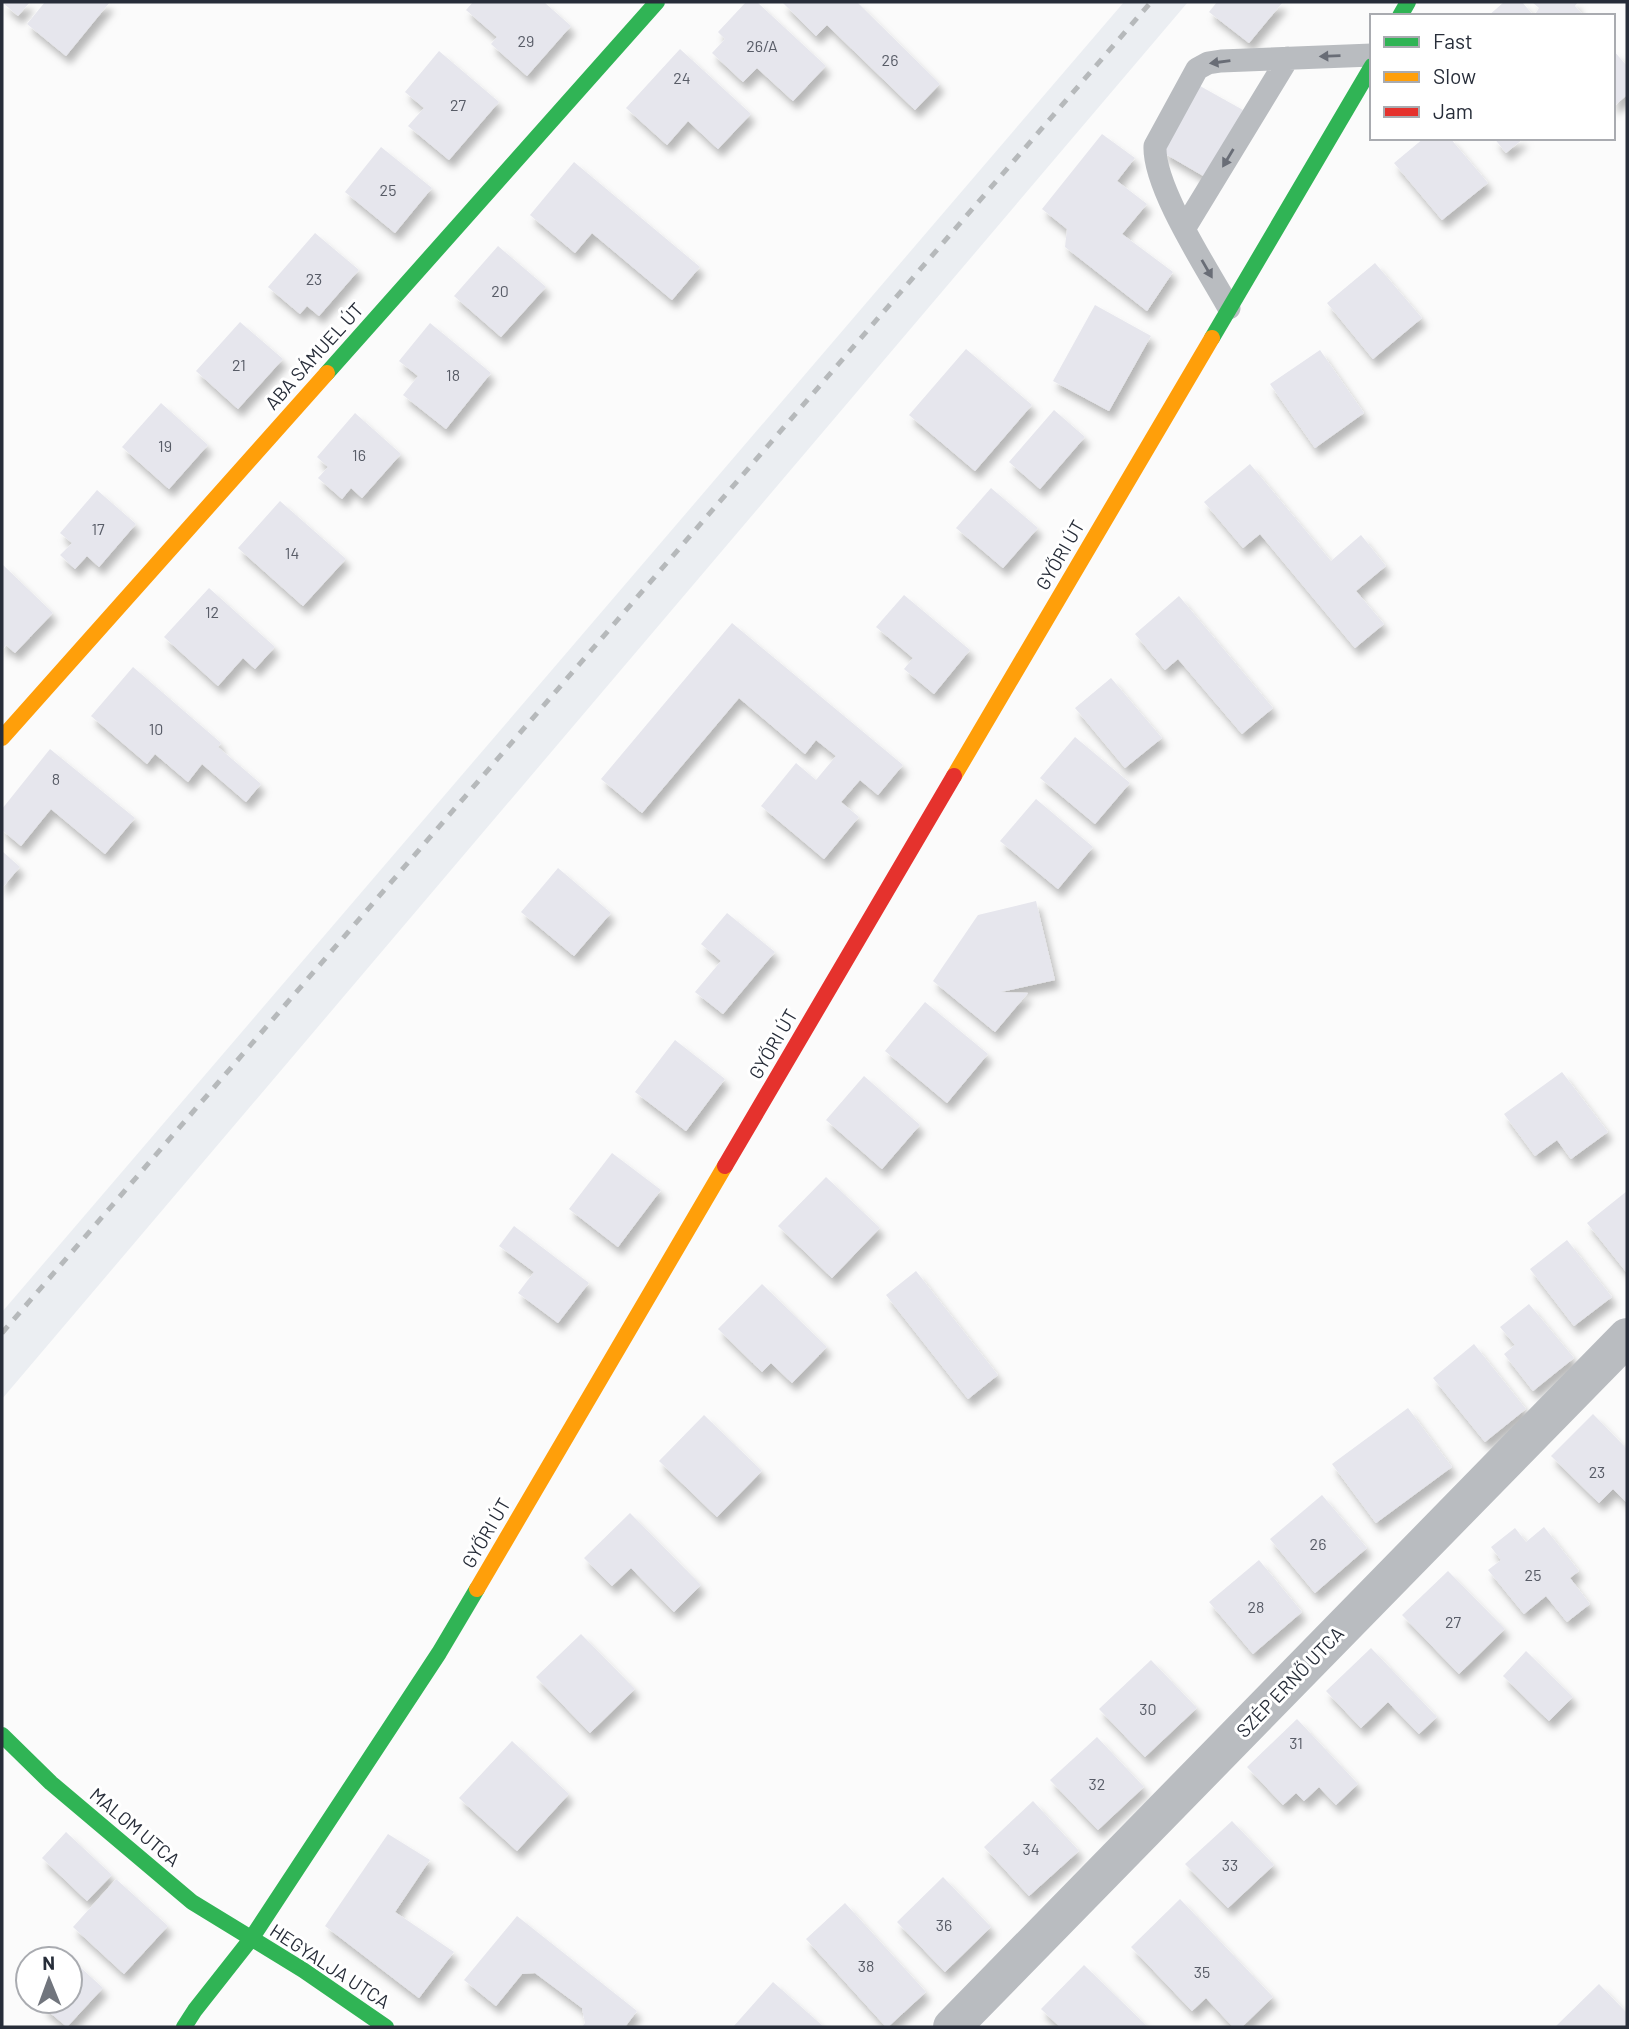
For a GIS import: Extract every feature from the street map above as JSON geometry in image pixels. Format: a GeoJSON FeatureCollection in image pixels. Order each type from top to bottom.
{"type":"FeatureCollection","features":[{"type":"Feature","properties":{"kind":"street","name":"ABA SÁMUEL ÚT"},"geometry":{"type":"LineString","coordinates":[[2,738],[657,2]]}},
{"type":"Feature","properties":{"kind":"street","name":"GYŐRI ÚT"},"geometry":{"type":"LineString","coordinates":[[184,2027],[251,1939],[439,1653],[1370,69]]}},
{"type":"Feature","properties":{"kind":"street","name":"SZÉP ERNŐ UTCA"},"geometry":{"type":"LineString","coordinates":[[952,2027],[1627,1337]]}},
{"type":"Feature","properties":{"kind":"street","name":"MALOM UTCA"},"geometry":{"type":"LineString","coordinates":[[2,1735],[51,1783],[192,1902],[251,1939]]}},
{"type":"Feature","properties":{"kind":"street","name":"HEGYALJA UTCA"},"geometry":{"type":"LineString","coordinates":[[251,1939],[303,1970],[386,2027]]}},
{"type":"Feature","properties":{"kind":"lane"},"geometry":{"type":"LineString","coordinates":[[1229,308],[1184,229],[1158,172],[1155,157],[1155,146],[1197,69],[1208,63],[1222,61],[1370,55]]}},
{"type":"Feature","properties":{"kind":"lane"},"geometry":{"type":"LineString","coordinates":[[1184,229],[1288,58]]}},
{"type":"Feature","properties":{"kind":"shaded area"},"geometry":{"type":"Polygon","coordinates":[[[1124,2],[1188,2],[2,1399],[2,1312],[1124,2]]]}},
{"type":"Feature","properties":{"kind":"building"},"geometry":{"type":"Polygon","coordinates":[[[2,2],[30,2],[18,16],[2,2]]]}},
{"type":"Feature","properties":{"kind":"building"},"geometry":{"type":"Polygon","coordinates":[[[45,2],[110,2],[66,56],[27,24],[45,2]]]}},
{"type":"Feature","properties":{"kind":"building"},"geometry":{"type":"Polygon","coordinates":[[[473,2],[544,2],[571,26],[527,76],[491,44],[497,37],[466,10],[473,2]]]}},
{"type":"Feature","properties":{"kind":"building"},"geometry":{"type":"Polygon","coordinates":[[[746,2],[757,2],[826,66],[793,101],[757,68],[743,82],[712,53],[725,39],[718,32],[746,2]]]}},
{"type":"Feature","properties":{"kind":"building"},"geometry":{"type":"Polygon","coordinates":[[[782,2],[857,2],[940,84],[915,110],[827,25],[816,36],[782,2]]]}},
{"type":"Feature","properties":{"kind":"building"},"geometry":{"type":"Polygon","coordinates":[[[1217,2],[1283,2],[1249,43],[1209,12],[1217,2]]]}},
{"type":"Feature","properties":{"kind":"building"},"geometry":{"type":"Polygon","coordinates":[[[1504,2],[1522,2],[1532,14],[1490,14],[1504,2]]]}},
{"type":"Feature","properties":{"kind":"building"},"geometry":{"type":"Polygon","coordinates":[[[1532,2],[1578,2],[1575,6],[1582,14],[1535,14],[1539,8],[1532,2]]]}},
{"type":"Feature","properties":{"kind":"building"},"geometry":{"type":"Polygon","coordinates":[[[680,49],[751,114],[718,149],[688,121],[667,145],[626,108],[680,49]]]}},
{"type":"Feature","properties":{"kind":"building"},"geometry":{"type":"Polygon","coordinates":[[[439,51],[499,102],[449,160],[408,126],[424,108],[405,92],[439,51]]]}},
{"type":"Feature","properties":{"kind":"building"},"geometry":{"type":"Polygon","coordinates":[[[1615,52],[1627,66],[1627,95],[1615,105],[1615,52]]]}},
{"type":"Feature","properties":{"kind":"building"},"geometry":{"type":"Polygon","coordinates":[[[1200,86],[1243,110],[1205,177],[1162,152],[1200,86]]]}},
{"type":"Feature","properties":{"kind":"building"},"geometry":{"type":"Polygon","coordinates":[[[1102,134],[1135,158],[1117,181],[1147,204],[1122,234],[1173,272],[1147,311],[1065,247],[1067,229],[1042,209],[1102,134]]]}},
{"type":"Feature","properties":{"kind":"building"},"geometry":{"type":"Polygon","coordinates":[[[1422,140],[1452,140],[1488,183],[1442,220],[1394,163],[1422,140]]]}},
{"type":"Feature","properties":{"kind":"building"},"geometry":{"type":"Polygon","coordinates":[[[1496,140],[1522,140],[1506,153],[1496,140]]]}},
{"type":"Feature","properties":{"kind":"building"},"geometry":{"type":"Polygon","coordinates":[[[381,147],[432,188],[395,233],[345,192],[381,147]]]}},
{"type":"Feature","properties":{"kind":"building"},"geometry":{"type":"Polygon","coordinates":[[[574,162],[700,267],[672,300],[592,233],[575,253],[530,215],[574,162]]]}},
{"type":"Feature","properties":{"kind":"building"},"geometry":{"type":"Polygon","coordinates":[[[315,233],[359,270],[319,316],[307,306],[300,314],[268,287],[315,233]]]}},
{"type":"Feature","properties":{"kind":"building"},"geometry":{"type":"Polygon","coordinates":[[[498,246],[546,287],[501,337],[454,296],[498,246]]]}},
{"type":"Feature","properties":{"kind":"building"},"geometry":{"type":"Polygon","coordinates":[[[1375,263],[1422,318],[1373,359],[1327,303],[1375,263]]]}},
{"type":"Feature","properties":{"kind":"building"},"geometry":{"type":"Polygon","coordinates":[[[1095,305],[1151,336],[1109,411],[1053,381],[1095,305]]]}},
{"type":"Feature","properties":{"kind":"building"},"geometry":{"type":"Polygon","coordinates":[[[240,322],[283,359],[238,409],[196,371],[240,322]]]}},
{"type":"Feature","properties":{"kind":"building"},"geometry":{"type":"Polygon","coordinates":[[[430,323],[491,373],[446,429],[403,395],[418,376],[399,361],[430,323]]]}},
{"type":"Feature","properties":{"kind":"building"},"geometry":{"type":"Polygon","coordinates":[[[966,349],[1032,405],[975,471],[909,415],[966,349]]]}},
{"type":"Feature","properties":{"kind":"building"},"geometry":{"type":"Polygon","coordinates":[[[1320,350],[1364,413],[1315,448],[1270,384],[1320,350]]]}},
{"type":"Feature","properties":{"kind":"building"},"geometry":{"type":"Polygon","coordinates":[[[161,403],[208,445],[169,489],[122,447],[161,403]]]}},
{"type":"Feature","properties":{"kind":"building"},"geometry":{"type":"Polygon","coordinates":[[[1054,410],[1085,437],[1040,489],[1009,462],[1054,410]]]}},
{"type":"Feature","properties":{"kind":"building"},"geometry":{"type":"Polygon","coordinates":[[[355,413],[401,454],[362,498],[351,488],[342,499],[318,478],[328,467],[317,457],[355,413]]]}},
{"type":"Feature","properties":{"kind":"building"},"geometry":{"type":"Polygon","coordinates":[[[1250,464],[1331,561],[1361,535],[1386,566],[1356,591],[1384,624],[1355,648],[1260,534],[1243,548],[1204,502],[1250,464]]]}},
{"type":"Feature","properties":{"kind":"building"},"geometry":{"type":"Polygon","coordinates":[[[991,488],[1038,528],[1003,568],[956,528],[991,488]]]}},
{"type":"Feature","properties":{"kind":"building"},"geometry":{"type":"Polygon","coordinates":[[[97,490],[136,524],[99,567],[87,556],[75,569],[60,555],[72,543],[60,533],[97,490]]]}},
{"type":"Feature","properties":{"kind":"building"},"geometry":{"type":"Polygon","coordinates":[[[280,501],[346,559],[303,606],[238,548],[280,501]]]}},
{"type":"Feature","properties":{"kind":"building"},"geometry":{"type":"Polygon","coordinates":[[[2,564],[53,613],[15,653],[6,645],[2,650],[2,564]]]}},
{"type":"Feature","properties":{"kind":"building"},"geometry":{"type":"Polygon","coordinates":[[[209,588],[275,647],[255,669],[243,658],[218,686],[164,637],[209,588]]]}},
{"type":"Feature","properties":{"kind":"building"},"geometry":{"type":"Polygon","coordinates":[[[904,595],[970,650],[934,694],[904,669],[913,658],[876,627],[904,595]]]}},
{"type":"Feature","properties":{"kind":"building"},"geometry":{"type":"Polygon","coordinates":[[[1179,596],[1273,708],[1242,734],[1178,659],[1165,670],[1135,634],[1179,596]]]}},
{"type":"Feature","properties":{"kind":"building"},"geometry":{"type":"Polygon","coordinates":[[[732,623],[903,765],[878,795],[860,780],[841,802],[859,817],[824,859],[761,806],[796,763],[816,780],[836,756],[816,740],[805,754],[739,698],[642,813],[601,779],[732,623]]]}},
{"type":"Feature","properties":{"kind":"building"},"geometry":{"type":"Polygon","coordinates":[[[133,667],[221,743],[218,747],[261,784],[246,802],[202,764],[188,782],[155,754],[147,764],[91,716],[133,667]]]}},
{"type":"Feature","properties":{"kind":"building"},"geometry":{"type":"Polygon","coordinates":[[[1111,678],[1162,738],[1125,768],[1075,708],[1111,678]]]}},
{"type":"Feature","properties":{"kind":"building"},"geometry":{"type":"Polygon","coordinates":[[[1075,737],[1130,783],[1095,824],[1040,778],[1075,737]]]}},
{"type":"Feature","properties":{"kind":"building"},"geometry":{"type":"Polygon","coordinates":[[[50,749],[135,818],[105,854],[51,809],[21,846],[2,830],[2,809],[50,749]]]}},
{"type":"Feature","properties":{"kind":"building"},"geometry":{"type":"Polygon","coordinates":[[[1036,799],[1093,847],[1058,889],[1000,841],[1036,799]]]}},
{"type":"Feature","properties":{"kind":"building"},"geometry":{"type":"Polygon","coordinates":[[[2,851],[20,867],[2,888],[2,851]]]}},
{"type":"Feature","properties":{"kind":"building"},"geometry":{"type":"Polygon","coordinates":[[[558,868],[611,913],[574,956],[521,912],[558,868]]]}},
{"type":"Feature","properties":{"kind":"building"},"geometry":{"type":"Polygon","coordinates":[[[1036,901],[1055,980],[1001,992],[1028,993],[995,1032],[933,981],[978,915],[1036,901]]]}},
{"type":"Feature","properties":{"kind":"building"},"geometry":{"type":"Polygon","coordinates":[[[727,913],[775,952],[723,1014],[695,992],[721,961],[701,944],[727,913]]]}},
{"type":"Feature","properties":{"kind":"building"},"geometry":{"type":"Polygon","coordinates":[[[925,1002],[988,1054],[947,1103],[885,1051],[925,1002]]]}},
{"type":"Feature","properties":{"kind":"building"},"geometry":{"type":"Polygon","coordinates":[[[675,1040],[725,1079],[686,1131],[635,1092],[675,1040]]]}},
{"type":"Feature","properties":{"kind":"building"},"geometry":{"type":"Polygon","coordinates":[[[1562,1072],[1608,1132],[1571,1159],[1557,1140],[1535,1156],[1504,1114],[1562,1072]]]}},
{"type":"Feature","properties":{"kind":"building"},"geometry":{"type":"Polygon","coordinates":[[[864,1076],[920,1125],[882,1169],[826,1120],[864,1076]]]}},
{"type":"Feature","properties":{"kind":"building"},"geometry":{"type":"Polygon","coordinates":[[[612,1153],[661,1190],[618,1247],[569,1209],[612,1153]]]}},
{"type":"Feature","properties":{"kind":"building"},"geometry":{"type":"Polygon","coordinates":[[[826,1177],[880,1228],[832,1278],[778,1226],[826,1177]]]}},
{"type":"Feature","properties":{"kind":"building"},"geometry":{"type":"Polygon","coordinates":[[[1627,1191],[1627,1273],[1587,1223],[1627,1191]]]}},
{"type":"Feature","properties":{"kind":"building"},"geometry":{"type":"Polygon","coordinates":[[[514,1226],[589,1283],[558,1323],[518,1293],[534,1272],[499,1246],[514,1226]]]}},
{"type":"Feature","properties":{"kind":"building"},"geometry":{"type":"Polygon","coordinates":[[[1567,1240],[1612,1297],[1574,1326],[1530,1269],[1567,1240]]]}},
{"type":"Feature","properties":{"kind":"building"},"geometry":{"type":"Polygon","coordinates":[[[916,1271],[998,1375],[968,1399],[886,1295],[916,1271]]]}},
{"type":"Feature","properties":{"kind":"building"},"geometry":{"type":"Polygon","coordinates":[[[762,1284],[827,1347],[792,1383],[771,1363],[762,1372],[718,1329],[762,1284]]]}},
{"type":"Feature","properties":{"kind":"building"},"geometry":{"type":"Polygon","coordinates":[[[1529,1304],[1574,1358],[1533,1391],[1504,1354],[1515,1345],[1500,1327],[1529,1304]]]}},
{"type":"Feature","properties":{"kind":"building"},"geometry":{"type":"Polygon","coordinates":[[[1474,1344],[1526,1409],[1485,1442],[1433,1378],[1474,1344]]]}},
{"type":"Feature","properties":{"kind":"building"},"geometry":{"type":"Polygon","coordinates":[[[1408,1408],[1452,1467],[1376,1523],[1332,1464],[1408,1408]]]}},
{"type":"Feature","properties":{"kind":"building"},"geometry":{"type":"Polygon","coordinates":[[[1593,1414],[1627,1449],[1627,1503],[1613,1489],[1599,1503],[1551,1456],[1593,1414]]]}},
{"type":"Feature","properties":{"kind":"building"},"geometry":{"type":"Polygon","coordinates":[[[704,1415],[762,1471],[717,1517],[659,1461],[704,1415]]]}},
{"type":"Feature","properties":{"kind":"building"},"geometry":{"type":"Polygon","coordinates":[[[1322,1495],[1367,1548],[1315,1593],[1270,1539],[1322,1495]]]}},
{"type":"Feature","properties":{"kind":"building"},"geometry":{"type":"Polygon","coordinates":[[[630,1513],[701,1585],[674,1612],[631,1568],[612,1586],[584,1558],[630,1513]]]}},
{"type":"Feature","properties":{"kind":"building"},"geometry":{"type":"Polygon","coordinates":[[[1544,1527],[1579,1571],[1570,1578],[1590,1604],[1567,1622],[1546,1596],[1524,1614],[1488,1570],[1501,1560],[1491,1547],[1515,1528],[1526,1542],[1544,1527]]]}},
{"type":"Feature","properties":{"kind":"building"},"geometry":{"type":"Polygon","coordinates":[[[1259,1560],[1302,1612],[1253,1654],[1209,1602],[1259,1560]]]}},
{"type":"Feature","properties":{"kind":"building"},"geometry":{"type":"Polygon","coordinates":[[[1448,1571],[1505,1629],[1459,1674],[1402,1615],[1448,1571]]]}},
{"type":"Feature","properties":{"kind":"building"},"geometry":{"type":"Polygon","coordinates":[[[581,1634],[635,1689],[590,1733],[536,1677],[581,1634]]]}},
{"type":"Feature","properties":{"kind":"building"},"geometry":{"type":"Polygon","coordinates":[[[1371,1648],[1437,1717],[1419,1734],[1388,1702],[1361,1728],[1326,1691],[1371,1648]]]}},
{"type":"Feature","properties":{"kind":"building"},"geometry":{"type":"Polygon","coordinates":[[[1526,1651],[1573,1697],[1549,1721],[1503,1676],[1526,1651]]]}},
{"type":"Feature","properties":{"kind":"building"},"geometry":{"type":"Polygon","coordinates":[[[1151,1660],[1197,1708],[1145,1757],[1099,1709],[1151,1660]]]}},
{"type":"Feature","properties":{"kind":"building"},"geometry":{"type":"Polygon","coordinates":[[[1297,1719],[1358,1784],[1336,1805],[1319,1787],[1304,1801],[1296,1793],[1283,1805],[1247,1767],[1297,1719]]]}},
{"type":"Feature","properties":{"kind":"building"},"geometry":{"type":"Polygon","coordinates":[[[1097,1737],[1144,1787],[1098,1830],[1050,1780],[1097,1737]]]}},
{"type":"Feature","properties":{"kind":"building"},"geometry":{"type":"Polygon","coordinates":[[[512,1741],[569,1794],[517,1851],[459,1798],[512,1741]]]}},
{"type":"Feature","properties":{"kind":"building"},"geometry":{"type":"Polygon","coordinates":[[[1033,1801],[1079,1851],[1029,1896],[984,1847],[1033,1801]]]}},
{"type":"Feature","properties":{"kind":"building"},"geometry":{"type":"Polygon","coordinates":[[[1232,1821],[1274,1865],[1228,1908],[1185,1864],[1232,1821]]]}},
{"type":"Feature","properties":{"kind":"building"},"geometry":{"type":"Polygon","coordinates":[[[66,1832],[112,1875],[87,1901],[42,1858],[66,1832]]]}},
{"type":"Feature","properties":{"kind":"building"},"geometry":{"type":"Polygon","coordinates":[[[388,1834],[430,1860],[395,1912],[454,1952],[419,1998],[325,1926],[388,1834]]]}},
{"type":"Feature","properties":{"kind":"building"},"geometry":{"type":"Polygon","coordinates":[[[943,1877],[991,1927],[945,1972],[897,1922],[943,1877]]]}},
{"type":"Feature","properties":{"kind":"building"},"geometry":{"type":"Polygon","coordinates":[[[116,1879],[168,1926],[124,1974],[73,1927],[116,1879]]]}},
{"type":"Feature","properties":{"kind":"building"},"geometry":{"type":"Polygon","coordinates":[[[1180,1899],[1273,1997],[1242,2027],[1233,2027],[1206,1998],[1192,2011],[1131,1947],[1180,1899]]]}},
{"type":"Feature","properties":{"kind":"building"},"geometry":{"type":"Polygon","coordinates":[[[845,1903],[926,1992],[888,2027],[806,1939],[845,1903]]]}},
{"type":"Feature","properties":{"kind":"building"},"geometry":{"type":"Polygon","coordinates":[[[517,1916],[637,2011],[625,2027],[582,2027],[585,2023],[582,2008],[535,1973],[522,1974],[496,2006],[464,1980],[517,1916]]]}},
{"type":"Feature","properties":{"kind":"building"},"geometry":{"type":"Polygon","coordinates":[[[1084,1965],[1148,2027],[1060,2027],[1041,2009],[1084,1965]]]}},
{"type":"Feature","properties":{"kind":"building"},"geometry":{"type":"Polygon","coordinates":[[[84,1971],[103,1988],[84,2009],[84,1971]]]}},
{"type":"Feature","properties":{"kind":"building"},"geometry":{"type":"Polygon","coordinates":[[[773,1982],[824,2027],[733,2027],[773,1982]]]}},
{"type":"Feature","properties":{"kind":"building"},"geometry":{"type":"Polygon","coordinates":[[[1599,1984],[1627,2013],[1627,2027],[1555,2027],[1599,1984]]]}},
{"type":"Feature","properties":{"kind":"building"},"geometry":{"type":"Polygon","coordinates":[[[53,2015],[78,2015],[67,2027],[53,2015]]]}},
{"type":"Feature","properties":{"kind":"railway"},"geometry":{"type":"LineString","coordinates":[[2,1333],[1151,2]]}},
{"type":"Feature","properties":{"kind":"traffic: fast"},"geometry":{"type":"LineString","coordinates":[[327,373],[657,2]]}},
{"type":"Feature","properties":{"kind":"traffic: fast"},"geometry":{"type":"LineString","coordinates":[[1401,14],[1408,2]]}},
{"type":"Feature","properties":{"kind":"traffic: fast"},"geometry":{"type":"LineString","coordinates":[[1212,338],[1370,69]]}},
{"type":"Feature","properties":{"kind":"traffic: fast"},"geometry":{"type":"LineString","coordinates":[[184,2027],[251,1939],[439,1653],[477,1589]]}},
{"type":"Feature","properties":{"kind":"traffic: fast"},"geometry":{"type":"LineString","coordinates":[[2,1735],[51,1783],[192,1902],[303,1970],[386,2027]]}},
{"type":"Feature","properties":{"kind":"traffic: slow"},"geometry":{"type":"LineString","coordinates":[[954,776],[1212,338]]}},
{"type":"Feature","properties":{"kind":"traffic: slow"},"geometry":{"type":"LineString","coordinates":[[2,738],[327,373]]}},
{"type":"Feature","properties":{"kind":"traffic: slow"},"geometry":{"type":"LineString","coordinates":[[477,1589],[725,1166]]}},
{"type":"Feature","properties":{"kind":"traffic: jam"},"geometry":{"type":"LineString","coordinates":[[725,1166],[954,776]]}}]}
